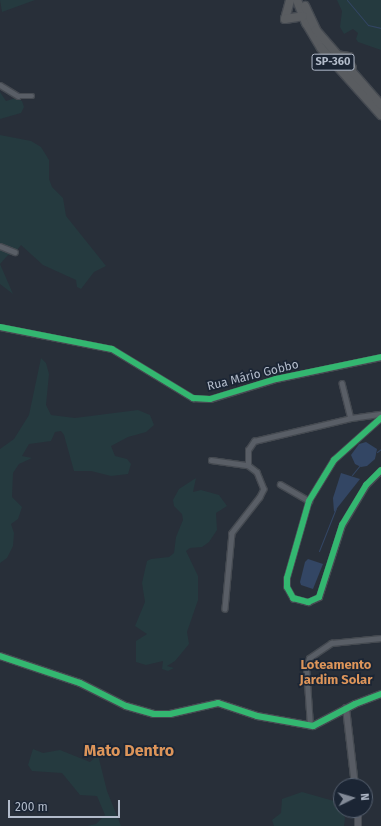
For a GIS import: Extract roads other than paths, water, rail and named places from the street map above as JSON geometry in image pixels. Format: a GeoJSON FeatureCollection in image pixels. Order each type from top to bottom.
{"type":"FeatureCollection","features":[{"type":"Feature","properties":{"kind":"highway"},"geometry":{"type":"LineString","coordinates":[[290,0],[285,19],[303,16]]}},
{"type":"Feature","properties":{"kind":"highway","name":"SP-360"},"geometry":{"type":"LineString","coordinates":[[298,0],[303,16],[321,48],[381,115]]}},
{"type":"Feature","properties":{"kind":"highway","name":"SP-360"},"geometry":{"type":"LineString","coordinates":[[303,0],[316,30],[336,54],[350,57],[348,65],[381,105]]}},
{"type":"Feature","properties":{"kind":"street"},"geometry":{"type":"LineString","coordinates":[[0,85],[18,96],[32,96]]}},
{"type":"Feature","properties":{"kind":"street"},"geometry":{"type":"LineString","coordinates":[[0,246],[15,252]]}},
{"type":"Feature","properties":{"kind":"street","name":"Rua Mário Gobbo"},"geometry":{"type":"LineString","coordinates":[[0,327],[112,349],[193,398],[210,399],[276,379],[381,357]]}},
{"type":"Feature","properties":{"kind":"street"},"geometry":{"type":"LineString","coordinates":[[342,382],[351,418]]}},
{"type":"Feature","properties":{"kind":"street"},"geometry":{"type":"LineString","coordinates":[[248,465],[248,450],[254,441],[351,418],[381,414]]}},
{"type":"Feature","properties":{"kind":"street"},"geometry":{"type":"LineString","coordinates":[[381,418],[334,460],[310,501],[294,548],[287,587],[293,598],[308,602],[319,598],[342,525],[366,485],[381,470]]}},
{"type":"Feature","properties":{"kind":"street"},"geometry":{"type":"LineString","coordinates":[[211,460],[248,465],[257,472],[264,489],[260,497],[232,533],[225,609]]}},
{"type":"Feature","properties":{"kind":"street"},"geometry":{"type":"LineString","coordinates":[[280,484],[310,501]]}},
{"type":"Feature","properties":{"kind":"street"},"geometry":{"type":"LineString","coordinates":[[310,726],[306,668],[309,658],[331,643],[381,638]]}},
{"type":"Feature","properties":{"kind":"street"},"geometry":{"type":"LineString","coordinates":[[0,656],[80,683],[126,706],[146,712],[170,714],[218,703],[257,716],[310,726],[322,723],[346,708],[381,694]]}},
{"type":"Feature","properties":{"kind":"street"},"geometry":{"type":"LineString","coordinates":[[346,708],[354,778]]}},
{"type":"Feature","properties":{"kind":"water"},"geometry":{"type":"Polygon","coordinates":[[[366,442],[377,449],[375,459],[367,466],[361,467],[355,464],[351,455],[359,444],[366,442]]]}},
{"type":"Feature","properties":{"kind":"water"},"geometry":{"type":"Polygon","coordinates":[[[341,473],[360,479],[334,512],[333,498],[341,473]]]}},
{"type":"Feature","properties":{"kind":"water"},"geometry":{"type":"Polygon","coordinates":[[[308,559],[323,564],[313,589],[301,585],[300,582],[305,562],[308,559]]]}},
{"type":"Feature","properties":{"kind":"waterway"},"geometry":{"type":"LineString","coordinates":[[347,0],[368,25],[381,28]]}},
{"type":"Feature","properties":{"kind":"waterway"},"geometry":{"type":"LineString","coordinates":[[377,452],[381,449]]}},
{"type":"Feature","properties":{"kind":"waterway"},"geometry":{"type":"LineString","coordinates":[[352,475],[360,465]]}},
{"type":"Feature","properties":{"kind":"waterway"},"geometry":{"type":"LineString","coordinates":[[319,551],[336,508]]}},
{"type":"Feature","properties":{"kind":"district","name":"Loteamento Jardim Solar"},"geometry":{"type":"Point","coordinates":[336,674]}},
{"type":"Feature","properties":{"kind":"district","name":"Mato Dentro"},"geometry":{"type":"Point","coordinates":[129,751]}}]}
